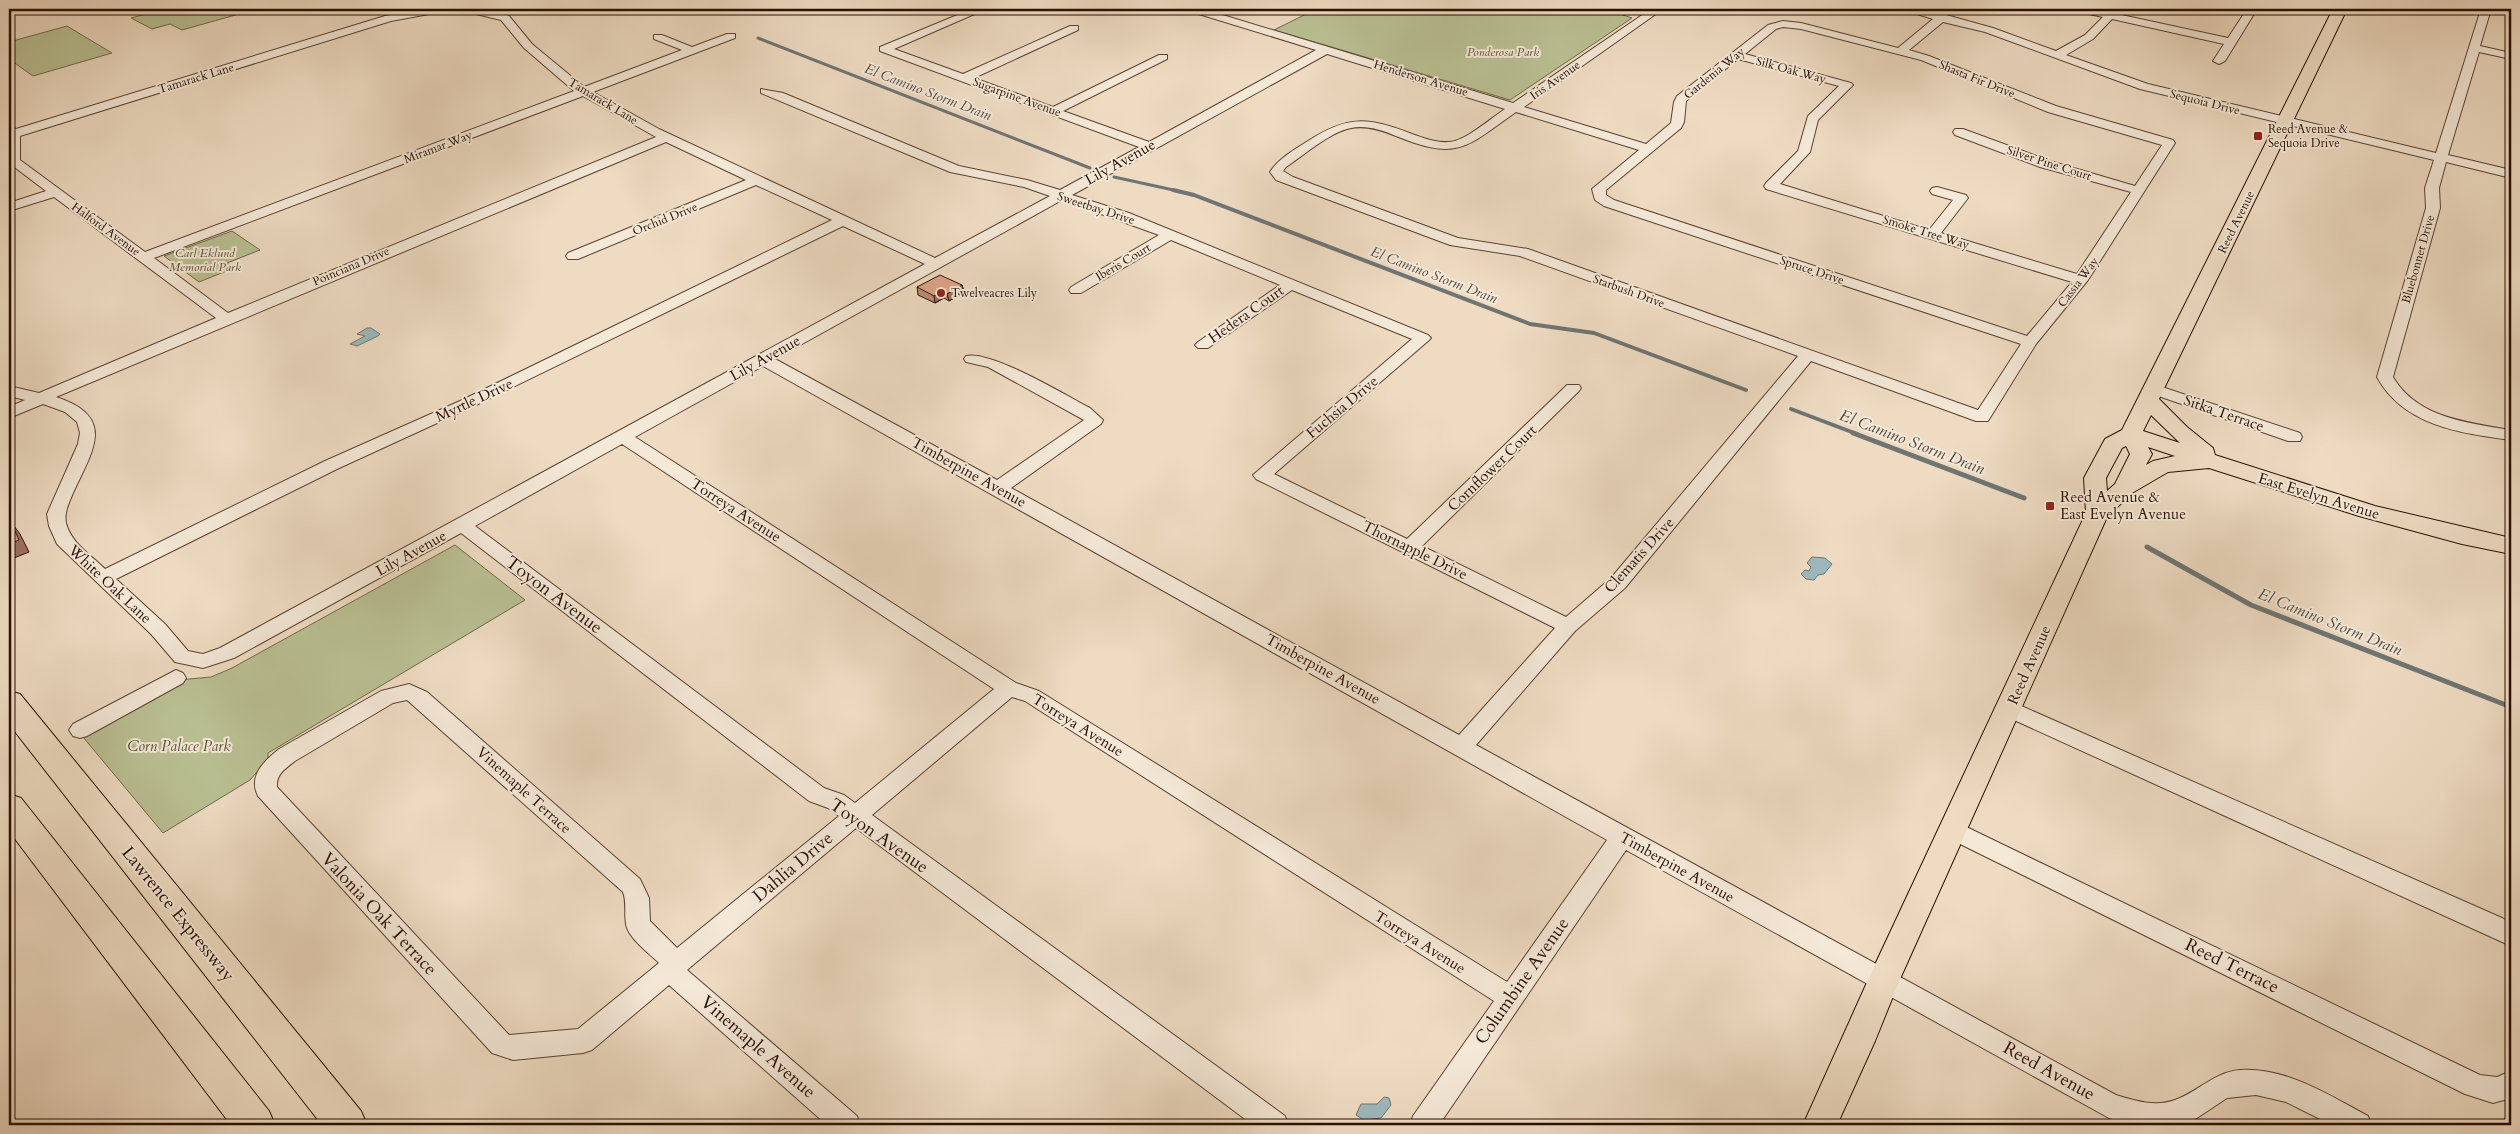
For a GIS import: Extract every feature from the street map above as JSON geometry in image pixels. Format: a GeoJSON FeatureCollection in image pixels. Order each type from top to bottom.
{"type":"FeatureCollection","features":[{"type":"Feature","properties":{"kind":"highway","name":"Lawrence Expressway"},"geometry":{"type":"LineString","coordinates":[[9,702],[347,1125]]}},
{"type":"Feature","properties":{"kind":"highway"},"geometry":{"type":"LineString","coordinates":[[9,806],[255,1125]]}},
{"type":"Feature","properties":{"kind":"main road","name":"Reed Avenue"},"geometry":{"type":"LineString","coordinates":[[2097,512],[2095,478],[2112,444],[2131,434],[2340,9]]}},
{"type":"Feature","properties":{"kind":"main road"},"geometry":{"type":"LineString","coordinates":[[2151,394],[2179,432],[2219,464]]}},
{"type":"Feature","properties":{"kind":"main road","name":"Reed Avenue"},"geometry":{"type":"LineString","coordinates":[[1820,1125],[1859,1041],[1884,979],[2010,708],[2097,512],[2124,488],[2141,454],[2131,434]]}},
{"type":"Feature","properties":{"kind":"main road","name":"East Evelyn Avenue"},"geometry":{"type":"LineString","coordinates":[[2131,434],[2341,504],[2459,537],[2511,546]]}},
{"type":"Feature","properties":{"kind":"main road"},"geometry":{"type":"LineString","coordinates":[[2124,488],[2161,466],[2176,463],[2219,464]]}},
{"type":"Feature","properties":{"kind":"street","name":"Tamarack Lane"},"geometry":{"type":"LineString","coordinates":[[11,131],[405,11],[461,9],[499,15],[505,18],[530,48],[572,85],[665,138],[936,264]]}},
{"type":"Feature","properties":{"kind":"street","name":"Sugarpine Avenue"},"geometry":{"type":"LineString","coordinates":[[981,9],[884,49],[1149,146]]}},
{"type":"Feature","properties":{"kind":"street","name":"Henderson Avenue"},"geometry":{"type":"LineString","coordinates":[[1194,9],[1648,149]]}},
{"type":"Feature","properties":{"kind":"street"},"geometry":{"type":"LineString","coordinates":[[1215,15],[1228,9]]}},
{"type":"Feature","properties":{"kind":"street","name":"Iris Avenue"},"geometry":{"type":"LineString","coordinates":[[1276,172],[1281,164],[1349,124],[1369,124],[1432,144],[1450,146],[1466,142],[1658,9]]}},
{"type":"Feature","properties":{"kind":"street","name":"Sequoia Drive"},"geometry":{"type":"LineString","coordinates":[[1906,9],[1989,30],[2144,87],[2511,174]]}},
{"type":"Feature","properties":{"kind":"street"},"geometry":{"type":"LineString","coordinates":[[2079,9],[2113,12],[2231,42]]}},
{"type":"Feature","properties":{"kind":"street"},"geometry":{"type":"LineString","coordinates":[[2219,61],[2252,9]]}},
{"type":"Feature","properties":{"kind":"street","name":"Bluebonnet Drive"},"geometry":{"type":"LineString","coordinates":[[2486,9],[2432,188],[2433,208],[2384,377],[2395,395],[2417,410],[2443,421],[2467,428],[2511,435]]}},
{"type":"Feature","properties":{"kind":"street"},"geometry":{"type":"LineString","coordinates":[[2056,55],[2079,46],[2097,31],[2113,12]]}},
{"type":"Feature","properties":{"kind":"street"},"geometry":{"type":"LineString","coordinates":[[1901,51],[1942,17]]}},
{"type":"Feature","properties":{"kind":"street","name":"Shasta Fir Drive"},"geometry":{"type":"LineString","coordinates":[[1783,24],[1801,26],[1934,61],[2052,109],[2169,143]]}},
{"type":"Feature","properties":{"kind":"street","name":"Gardenia Way"},"geometry":{"type":"LineString","coordinates":[[1598,193],[1603,185],[1677,125],[1680,120],[1679,104],[1682,99],[1772,27],[1783,24]]}},
{"type":"Feature","properties":{"kind":"street"},"geometry":{"type":"LineString","coordinates":[[964,78],[1074,28]]}},
{"type":"Feature","properties":{"kind":"street","name":"Miramar Way"},"geometry":{"type":"LineString","coordinates":[[144,257],[731,36]]}},
{"type":"Feature","properties":{"kind":"street"},"geometry":{"type":"LineString","coordinates":[[658,37],[690,50]]}},
{"type":"Feature","properties":{"kind":"street"},"geometry":{"type":"LineString","coordinates":[[2474,48],[2511,56]]}},
{"type":"Feature","properties":{"kind":"street","name":"Lily Avenue"},"geometry":{"type":"LineString","coordinates":[[203,660],[235,649],[1326,50]]}},
{"type":"Feature","properties":{"kind":"street","name":"Silk Oak Way"},"geometry":{"type":"LineString","coordinates":[[1736,55],[1847,85],[1812,119],[1804,152],[1771,186]]}},
{"type":"Feature","properties":{"kind":"street"},"geometry":{"type":"LineString","coordinates":[[1053,111],[1163,57]]}},
{"type":"Feature","properties":{"kind":"street","name":"Sweetbay Drive"},"geometry":{"type":"LineString","coordinates":[[765,91],[788,98],[955,169],[1027,184],[1124,216],[1423,338]]}},
{"type":"Feature","properties":{"kind":"street","name":"Halford Avenue"},"geometry":{"type":"LineString","coordinates":[[11,131],[14,161],[226,318]]}},
{"type":"Feature","properties":{"kind":"street","name":"Silver Pine Court"},"geometry":{"type":"LineString","coordinates":[[1959,132],[2045,164],[2140,191]]}},
{"type":"Feature","properties":{"kind":"street","name":"Poinciana Drive"},"geometry":{"type":"LineString","coordinates":[[9,413],[39,398],[226,318],[665,138]]}},
{"type":"Feature","properties":{"kind":"street","name":"Cassia Way"},"geometry":{"type":"LineString","coordinates":[[1982,417],[2030,342],[2081,280],[2140,191],[2169,143]]}},
{"type":"Feature","properties":{"kind":"street","name":"Starbush Drive"},"geometry":{"type":"LineString","coordinates":[[1276,172],[1280,177],[1456,242],[1523,252],[1807,356],[1982,417]]}},
{"type":"Feature","properties":{"kind":"street","name":"Orchid Drive"},"geometry":{"type":"LineString","coordinates":[[573,256],[756,180]]}},
{"type":"Feature","properties":{"kind":"street","name":"Smoke Tree Way"},"geometry":{"type":"LineString","coordinates":[[1771,186],[2081,280]]}},
{"type":"Feature","properties":{"kind":"street"},"geometry":{"type":"LineString","coordinates":[[1933,234],[1961,198],[1937,191]]}},
{"type":"Feature","properties":{"kind":"street"},"geometry":{"type":"LineString","coordinates":[[9,207],[54,192]]}},
{"type":"Feature","properties":{"kind":"street","name":"Spruce Drive"},"geometry":{"type":"LineString","coordinates":[[1598,193],[1610,203],[2030,342]]}},
{"type":"Feature","properties":{"kind":"street","name":"Myrtle Drive"},"geometry":{"type":"LineString","coordinates":[[104,577],[331,465],[466,404],[842,220]]}},
{"type":"Feature","properties":{"kind":"street","name":"Iberis Court"},"geometry":{"type":"LineString","coordinates":[[1076,290],[1170,235]]}},
{"type":"Feature","properties":{"kind":"street","name":"Hedera Court"},"geometry":{"type":"LineString","coordinates":[[1203,345],[1290,284]]}},
{"type":"Feature","properties":{"kind":"street","name":"Fuchsia Drive"},"geometry":{"type":"LineString","coordinates":[[1262,475],[1423,338]]}},
{"type":"Feature","properties":{"kind":"street","name":"Clematis Drive"},"geometry":{"type":"LineString","coordinates":[[1462,746],[1568,626],[1618,583],[1807,356]]}},
{"type":"Feature","properties":{"kind":"street","name":"Timberpine Avenue"},"geometry":{"type":"LineString","coordinates":[[763,359],[1462,746],[1622,837],[1884,979]]}},
{"type":"Feature","properties":{"kind":"street"},"geometry":{"type":"LineString","coordinates":[[972,359],[993,364],[1084,411],[1095,420],[998,488]]}},
{"type":"Feature","properties":{"kind":"street","name":"Cornflower Court"},"geometry":{"type":"LineString","coordinates":[[1410,548],[1573,388]]}},
{"type":"Feature","properties":{"kind":"street"},"geometry":{"type":"LineString","coordinates":[[9,391],[39,398]]}},
{"type":"Feature","properties":{"kind":"street","name":"Sitka Terrace"},"geometry":{"type":"LineString","coordinates":[[2151,394],[2294,437]]}},
{"type":"Feature","properties":{"kind":"street","name":"White Oak Lane"},"geometry":{"type":"LineString","coordinates":[[39,398],[72,410],[80,415],[87,425],[88,434],[85,446],[56,512],[57,524],[63,540],[158,630],[182,657],[189,660],[203,660]]}},
{"type":"Feature","properties":{"kind":"street","name":"Torreya Avenue"},"geometry":{"type":"LineString","coordinates":[[622,436],[1009,688],[1032,696],[1510,998]]}},
{"type":"Feature","properties":{"kind":"street","name":"Thornapple Drive"},"geometry":{"type":"LineString","coordinates":[[1262,475],[1568,626]]}},
{"type":"Feature","properties":{"kind":"street","name":"Toyon Avenue"},"geometry":{"type":"LineString","coordinates":[[462,525],[817,795],[836,801],[1275,1125]]}},
{"type":"Feature","properties":{"kind":"street"},"geometry":{"type":"LineString","coordinates":[[80,730],[176,678]]}},
{"type":"Feature","properties":{"kind":"street","name":"Dahlia Drive"},"geometry":{"type":"LineString","coordinates":[[583,1041],[1009,688]]}},
{"type":"Feature","properties":{"kind":"street","name":"Vinemaple Terrace"},"geometry":{"type":"LineString","coordinates":[[329,729],[388,696],[408,692],[420,697],[632,886],[637,898],[638,925],[673,966]]}},
{"type":"Feature","properties":{"kind":"street"},"geometry":{"type":"LineString","coordinates":[[2010,708],[2486,921],[2511,935]]}},
{"type":"Feature","properties":{"kind":"street","name":"Valonia Oak Terrace"},"geometry":{"type":"LineString","coordinates":[[329,729],[287,755],[268,772],[265,784],[274,800],[501,1044],[513,1048],[583,1041]]}},
{"type":"Feature","properties":{"kind":"street","name":"Reed Terrace"},"geometry":{"type":"LineString","coordinates":[[1954,830],[2474,1085],[2490,1091],[2502,1090],[2511,1084]]}},
{"type":"Feature","properties":{"kind":"street","name":"Columbine Avenue"},"geometry":{"type":"LineString","coordinates":[[1423,1125],[1622,837]]}},
{"type":"Feature","properties":{"kind":"street","name":"Vinemaple Avenue"},"geometry":{"type":"LineString","coordinates":[[673,966],[836,1122]]}},
{"type":"Feature","properties":{"kind":"street","name":"Reed Avenue"},"geometry":{"type":"LineString","coordinates":[[1884,979],[2109,1104],[2132,1114],[2152,1118],[2168,1117],[2185,1110],[2215,1088],[2241,1083],[2271,1085],[2307,1099],[2358,1125]]}},
{"type":"Feature","properties":{"kind":"green space"},"geometry":{"type":"Polygon","coordinates":[[[141,9],[240,9],[246,12],[182,30],[170,24],[152,29],[131,18],[149,13],[141,9]]]}},
{"type":"Feature","properties":{"kind":"green space","name":"Ponderosa Park"},"geometry":{"type":"Polygon","coordinates":[[[1316,9],[1605,9],[1632,18],[1510,100],[1274,30],[1316,9]]]}},
{"type":"Feature","properties":{"kind":"green space"},"geometry":{"type":"Polygon","coordinates":[[[67,26],[112,53],[33,76],[9,59],[9,42],[67,26]]]}},
{"type":"Feature","properties":{"kind":"green space","name":"Carl Eklund Memorial Park"},"geometry":{"type":"Polygon","coordinates":[[[232,231],[260,250],[227,263],[234,268],[199,282],[164,256],[232,231]]]}},
{"type":"Feature","properties":{"kind":"green space","name":"Corn Palace Park"},"geometry":{"type":"Polygon","coordinates":[[[455,545],[525,600],[268,753],[268,759],[250,780],[163,833],[83,737],[179,680],[211,677],[232,668],[455,545]]]}},
{"type":"Feature","properties":{"kind":"water"},"geometry":{"type":"Polygon","coordinates":[[[367,328],[371,328],[380,334],[357,346],[350,344],[365,336],[357,334],[367,328]]]}},
{"type":"Feature","properties":{"kind":"water"},"geometry":{"type":"Polygon","coordinates":[[[1812,557],[1825,558],[1832,564],[1824,574],[1818,575],[1814,580],[1806,579],[1801,574],[1805,570],[1809,571],[1811,567],[1807,563],[1812,557]]]}},
{"type":"Feature","properties":{"kind":"water"},"geometry":{"type":"Polygon","coordinates":[[[1384,1097],[1389,1098],[1391,1105],[1381,1118],[1364,1120],[1356,1115],[1361,1104],[1377,1104],[1384,1097]]]}},
{"type":"Feature","properties":{"kind":"building"},"geometry":{"type":"Polygon","coordinates":[[[940,275],[962,285],[947,294],[942,291],[934,296],[917,287],[940,275]]]}},
{"type":"Feature","properties":{"kind":"building"},"geometry":{"type":"Polygon","coordinates":[[[11,522],[19,540],[9,544],[9,523],[11,522]]]}},
{"type":"Feature","properties":{"kind":"waterway","name":"El Camino Storm Drain"},"geometry":{"type":"LineString","coordinates":[[758,38],[1090,168]]}},
{"type":"Feature","properties":{"kind":"waterway","name":"El Camino Storm Drain"},"geometry":{"type":"LineString","coordinates":[[1114,177],[1178,191]]}},
{"type":"Feature","properties":{"kind":"waterway","name":"El Camino Storm Drain"},"geometry":{"type":"LineString","coordinates":[[1173,190],[1194,195],[1530,324],[1594,333],[1746,390]]}},
{"type":"Feature","properties":{"kind":"waterway","name":"El Camino Storm Drain"},"geometry":{"type":"LineString","coordinates":[[1791,409],[1857,434]]}},
{"type":"Feature","properties":{"kind":"waterway","name":"El Camino Storm Drain"},"geometry":{"type":"LineString","coordinates":[[1853,433],[2024,498]]}},
{"type":"Feature","properties":{"kind":"waterway","name":"El Camino Storm Drain"},"geometry":{"type":"LineString","coordinates":[[2147,547],[2251,605],[2511,707]]}},
{"type":"Feature","properties":{"kind":"place","name":"Reed Avenue & Sequoia Drive"},"geometry":{"type":"Point","coordinates":[2258,136]}},
{"type":"Feature","properties":{"kind":"place","name":"Twelveacres Lily"},"geometry":{"type":"Point","coordinates":[941,293]}},
{"type":"Feature","properties":{"kind":"place","name":"Reed Avenue & East Evelyn Avenue"},"geometry":{"type":"Point","coordinates":[2050,506]}}]}
